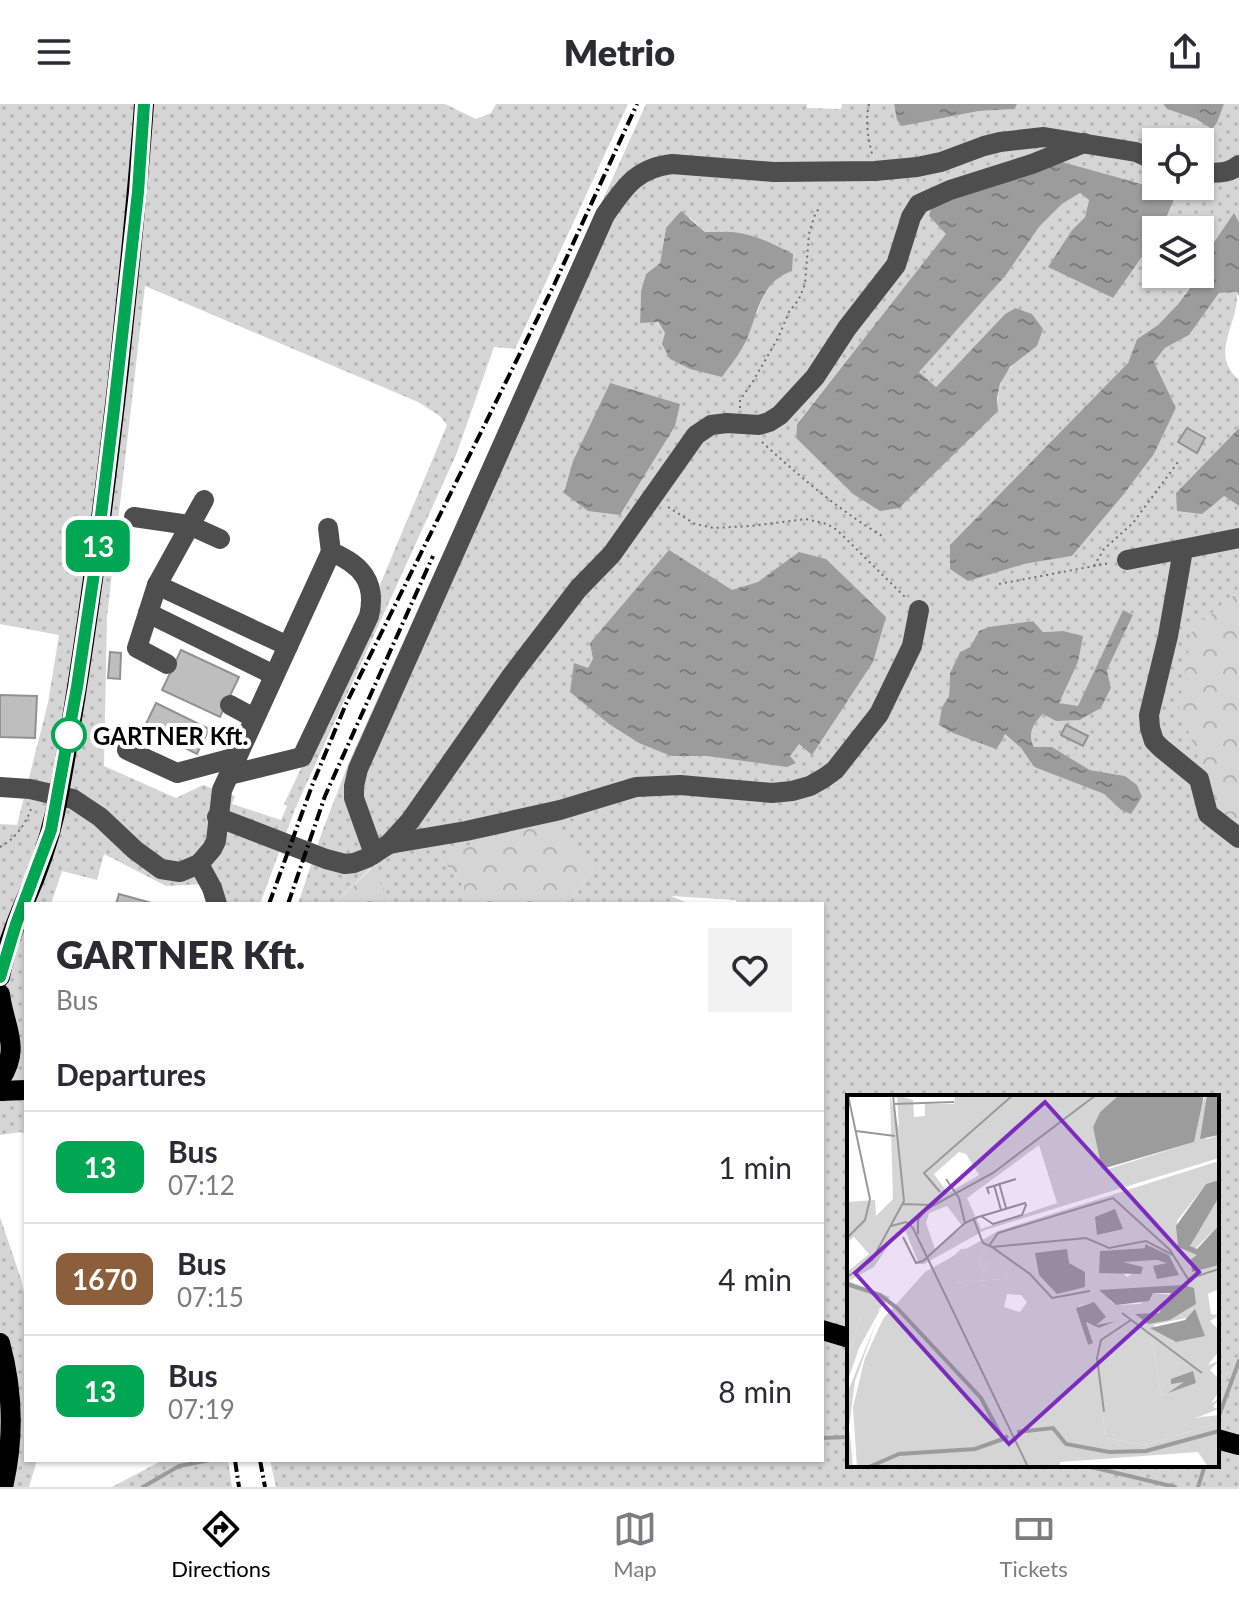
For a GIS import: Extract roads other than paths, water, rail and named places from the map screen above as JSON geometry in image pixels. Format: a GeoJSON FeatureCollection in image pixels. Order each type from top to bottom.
{"type":"FeatureCollection","features":[{"type":"Feature","properties":{"kind":"main road"},"geometry":{"type":"LineString","coordinates":[[0,977],[23,904],[43,857],[59,795],[105,484],[138,192],[144,104]]}},
{"type":"Feature","properties":{"kind":"main road"},"geometry":{"type":"LineString","coordinates":[[0,935],[23,904]]}},
{"type":"Feature","properties":{"kind":"main road"},"geometry":{"type":"LineString","coordinates":[[0,994],[3,1016],[12,1042],[24,1058]]}},
{"type":"Feature","properties":{"kind":"main road"},"geometry":{"type":"LineString","coordinates":[[0,1080],[10,1061],[12,1042]]}},
{"type":"Feature","properties":{"kind":"main road"},"geometry":{"type":"LineString","coordinates":[[0,1091],[24,1090]]}},
{"type":"Feature","properties":{"kind":"main road"},"geometry":{"type":"LineString","coordinates":[[824,1331],[847,1337]]}},
{"type":"Feature","properties":{"kind":"main road"},"geometry":{"type":"LineString","coordinates":[[0,1343],[10,1403],[10,1441],[3,1487]]}},
{"type":"Feature","properties":{"kind":"main road"},"geometry":{"type":"LineString","coordinates":[[1219,1440],[1239,1445]]}},
{"type":"Feature","properties":{"kind":"street"},"geometry":{"type":"LineString","coordinates":[[377,852],[354,798],[358,769],[605,215],[632,180],[656,166],[672,164],[774,172],[875,171],[917,167],[1000,142],[1044,137],[1142,155]]}},
{"type":"Feature","properties":{"kind":"street"},"geometry":{"type":"LineString","coordinates":[[377,852],[410,821],[512,675],[578,589],[612,554],[696,435],[711,425],[769,422],[780,415],[815,377],[847,328],[896,265],[911,217],[919,204],[1084,143]]}},
{"type":"Feature","properties":{"kind":"street"},"geometry":{"type":"LineString","coordinates":[[1214,173],[1226,173],[1239,165]]}},
{"type":"Feature","properties":{"kind":"street"},"geometry":{"type":"LineString","coordinates":[[167,664],[137,648],[157,585],[204,500]]}},
{"type":"Feature","properties":{"kind":"street"},"geometry":{"type":"LineString","coordinates":[[134,517],[189,525],[220,539]]}},
{"type":"Feature","properties":{"kind":"street"},"geometry":{"type":"LineString","coordinates":[[0,787],[73,799],[86,806],[161,869],[180,872],[199,864],[216,841],[217,817],[229,774],[331,552],[328,528]]}},
{"type":"Feature","properties":{"kind":"street"},"geometry":{"type":"LineString","coordinates":[[1127,560],[1239,538]]}},
{"type":"Feature","properties":{"kind":"street"},"geometry":{"type":"LineString","coordinates":[[1183,550],[1168,636],[1149,715],[1150,728],[1154,741],[1199,779],[1208,814],[1239,838]]}},
{"type":"Feature","properties":{"kind":"street"},"geometry":{"type":"LineString","coordinates":[[127,750],[177,773],[229,774],[302,757],[369,616],[371,599],[366,578],[354,563],[331,552]]}},
{"type":"Feature","properties":{"kind":"street"},"geometry":{"type":"LineString","coordinates":[[157,585],[288,646]]}},
{"type":"Feature","properties":{"kind":"street"},"geometry":{"type":"LineString","coordinates":[[217,817],[338,863],[354,863],[377,852],[560,810],[636,787],[680,785],[772,793],[810,786],[835,770],[879,714],[912,646],[919,610]]}},
{"type":"Feature","properties":{"kind":"street"},"geometry":{"type":"LineString","coordinates":[[148,613],[274,675]]}},
{"type":"Feature","properties":{"kind":"street"},"geometry":{"type":"LineString","coordinates":[[230,705],[254,718]]}},
{"type":"Feature","properties":{"kind":"street"},"geometry":{"type":"LineString","coordinates":[[199,864],[216,902]]}},
{"type":"Feature","properties":{"kind":"water"},"geometry":{"type":"Polygon","coordinates":[[[894,104],[1017,104],[1015,109],[979,111],[902,126],[897,120],[894,104]]]}},
{"type":"Feature","properties":{"kind":"water"},"geometry":{"type":"Polygon","coordinates":[[[1163,104],[1224,104],[1213,128],[1167,109],[1163,104]]]}},
{"type":"Feature","properties":{"kind":"water"},"geometry":{"type":"Polygon","coordinates":[[[1059,161],[1142,184],[1142,200],[1174,200],[1167,216],[1142,216],[1142,257],[1113,298],[1048,267],[1072,230],[1085,217],[1089,200],[1080,193],[1062,204],[1039,227],[1006,275],[919,372],[936,387],[1005,314],[1015,308],[1032,314],[1043,329],[1037,346],[1010,367],[1000,384],[998,411],[899,508],[880,511],[853,494],[796,438],[797,424],[946,234],[929,216],[932,206],[1059,161]]]}},
{"type":"Feature","properties":{"kind":"water"},"geometry":{"type":"Polygon","coordinates":[[[681,211],[705,232],[751,236],[793,254],[792,271],[780,277],[764,294],[747,339],[722,377],[690,369],[670,359],[662,344],[665,333],[658,322],[640,323],[641,291],[646,274],[660,263],[666,228],[681,211]]]}},
{"type":"Feature","properties":{"kind":"water"},"geometry":{"type":"Polygon","coordinates":[[[1234,213],[1239,222],[1239,296],[1237,292],[1219,293],[1189,335],[1165,348],[1154,362],[1176,408],[1154,454],[1124,494],[1072,556],[1024,564],[968,581],[950,569],[950,545],[1128,363],[1137,339],[1158,325],[1190,288],[1214,288],[1214,242],[1234,213]]]}},
{"type":"Feature","properties":{"kind":"water"},"geometry":{"type":"Polygon","coordinates":[[[610,383],[680,404],[675,426],[620,515],[588,511],[564,493],[573,461],[610,383]]]}},
{"type":"Feature","properties":{"kind":"water"},"geometry":{"type":"Polygon","coordinates":[[[1239,428],[1239,506],[1224,496],[1202,514],[1177,511],[1176,493],[1239,428]]]}},
{"type":"Feature","properties":{"kind":"water"},"geometry":{"type":"Polygon","coordinates":[[[669,550],[732,590],[758,582],[799,552],[826,559],[886,617],[873,662],[812,755],[799,744],[790,756],[796,763],[787,767],[707,756],[671,756],[639,743],[609,724],[570,692],[574,663],[588,668],[593,659],[590,643],[669,550]]]}},
{"type":"Feature","properties":{"kind":"water"},"geometry":{"type":"Polygon","coordinates":[[[1123,610],[1133,615],[1107,670],[1111,688],[1101,708],[1080,720],[1056,721],[1043,714],[1034,725],[1031,738],[1034,747],[1052,747],[1090,770],[1125,776],[1137,785],[1142,797],[1131,814],[1121,810],[1104,794],[1034,767],[1021,748],[1005,734],[996,749],[939,725],[942,707],[949,696],[950,673],[960,652],[970,647],[979,631],[1033,621],[1043,632],[1063,631],[1083,636],[1078,662],[1059,703],[1078,706],[1123,610]]]}},
{"type":"Feature","properties":{"kind":"waterway"},"geometry":{"type":"LineString","coordinates":[[1219,1416],[1239,1361]]}},
{"type":"Feature","properties":{"kind":"waterway"},"geometry":{"type":"LineString","coordinates":[[824,1438],[847,1437]]}},
{"type":"Feature","properties":{"kind":"waterway"},"geometry":{"type":"LineString","coordinates":[[143,1487],[179,1466],[200,1462]]}},
{"type":"Feature","properties":{"kind":"waterway"},"geometry":{"type":"LineString","coordinates":[[1091,1467],[1175,1487]]}},
{"type":"Feature","properties":{"kind":"waterway"},"geometry":{"type":"LineString","coordinates":[[1198,1487],[1204,1467]]}},
{"type":"Feature","properties":{"kind":"railway"},"geometry":{"type":"LineString","coordinates":[[270,902],[346,704],[554,285],[637,104]]}},
{"type":"Feature","properties":{"kind":"railway"},"geometry":{"type":"LineString","coordinates":[[289,902],[325,796],[433,556]]}},
{"type":"Feature","properties":{"kind":"railway"},"geometry":{"type":"LineString","coordinates":[[235,1462],[239,1487]]}},
{"type":"Feature","properties":{"kind":"railway"},"geometry":{"type":"LineString","coordinates":[[260,1462],[265,1487]]}},
{"type":"Feature","properties":{"kind":"place","name":"GARTNER Kft."},"geometry":{"type":"Point","coordinates":[69,735]}}]}
